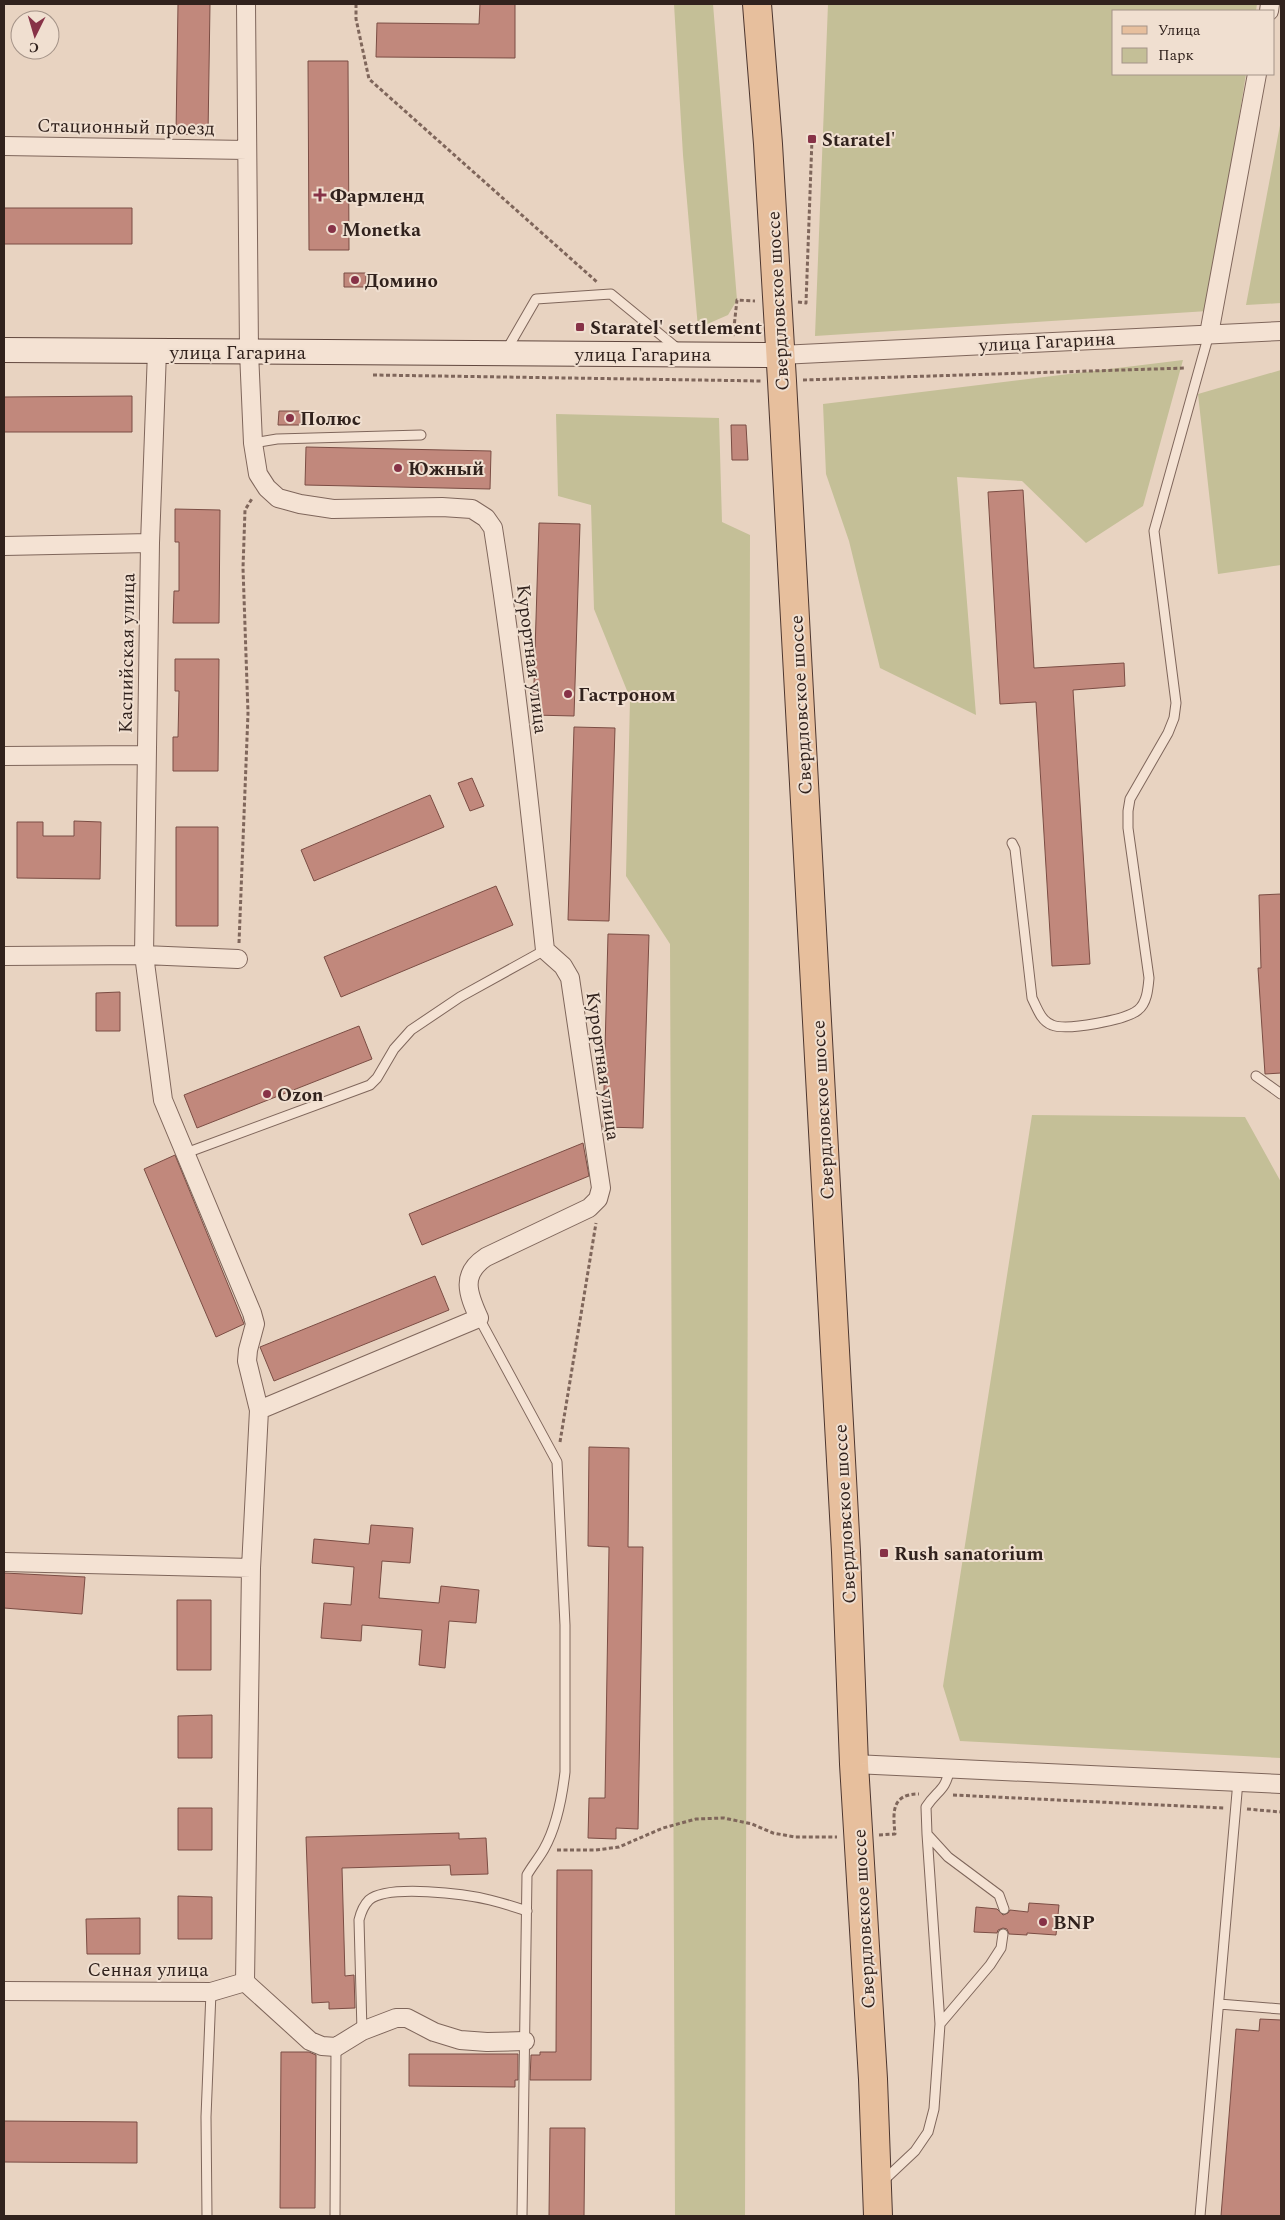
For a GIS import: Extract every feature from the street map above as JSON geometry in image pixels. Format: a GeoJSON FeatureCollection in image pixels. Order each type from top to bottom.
{"type":"FeatureCollection","features":[{"type":"Feature","properties":{"kind":"main road","name":"Свердловское шоссе"},"geometry":{"type":"LineString","coordinates":[[757,4],[768,144],[846,1552],[854,1764],[873,2079],[878,2216]]}},
{"type":"Feature","properties":{"kind":"street"},"geometry":{"type":"LineString","coordinates":[[246,4],[250,352],[253,443],[258,474],[267,488]]}},
{"type":"Feature","properties":{"kind":"street"},"geometry":{"type":"LineString","coordinates":[[1209,334],[1257,75]]}},
{"type":"Feature","properties":{"kind":"street","name":"Стационный проезд"},"geometry":{"type":"LineString","coordinates":[[4,146],[247,150]]}},
{"type":"Feature","properties":{"kind":"street","name":"улица Гагарина"},"geometry":{"type":"LineString","coordinates":[[4,350],[780,355],[1281,331]]}},
{"type":"Feature","properties":{"kind":"street","name":"Каспийская улица"},"geometry":{"type":"LineString","coordinates":[[157,351],[150,543],[144,955],[164,1100],[255,1324],[248,1350],[248,1361],[259,1410],[251,1568],[245,1982]]}},
{"type":"Feature","properties":{"kind":"street","name":"Курортная улица"},"geometry":{"type":"LineString","coordinates":[[267,488],[278,498],[300,504],[333,509],[442,507],[472,509],[486,518],[492,528],[505,607],[545,950],[563,966],[570,978],[601,1188]]}},
{"type":"Feature","properties":{"kind":"street"},"geometry":{"type":"LineString","coordinates":[[4,546],[150,543]]}},
{"type":"Feature","properties":{"kind":"street"},"geometry":{"type":"LineString","coordinates":[[4,756],[146,755]]}},
{"type":"Feature","properties":{"kind":"street"},"geometry":{"type":"LineString","coordinates":[[4,956],[144,955],[238,959]]}},
{"type":"Feature","properties":{"kind":"street"},"geometry":{"type":"LineString","coordinates":[[259,1410],[479,1318],[469,1296],[470,1276],[475,1265],[589,1208],[598,1199],[601,1188]]}},
{"type":"Feature","properties":{"kind":"street"},"geometry":{"type":"LineString","coordinates":[[4,1562],[251,1568]]}},
{"type":"Feature","properties":{"kind":"street"},"geometry":{"type":"LineString","coordinates":[[854,1764],[1281,1784]]}},
{"type":"Feature","properties":{"kind":"street"},"geometry":{"type":"LineString","coordinates":[[245,1982],[310,2041],[322,2046],[336,2047],[362,2031],[386,2020],[407,2018],[434,2032],[460,2040],[525,2041]]}},
{"type":"Feature","properties":{"kind":"street","name":"Сенная улица"},"geometry":{"type":"LineString","coordinates":[[4,1991],[211,1992],[245,1982]]}},
{"type":"Feature","properties":{"kind":"lane"},"geometry":{"type":"LineString","coordinates":[[505,353],[536,299],[611,294],[685,355]]}},
{"type":"Feature","properties":{"kind":"lane"},"geometry":{"type":"LineString","coordinates":[[1012,843],[1015,849],[1032,998],[1041,1017],[1051,1025],[1063,1027],[1127,1017],[1140,1009],[1148,994],[1149,978],[1128,828],[1130,799],[1168,733],[1174,718],[1176,703],[1154,531],[1209,334]]}},
{"type":"Feature","properties":{"kind":"lane"},"geometry":{"type":"LineString","coordinates":[[253,443],[277,439],[421,435]]}},
{"type":"Feature","properties":{"kind":"lane"},"geometry":{"type":"LineString","coordinates":[[186,1153],[370,1085],[377,1078],[394,1049],[412,1030],[460,997],[545,950]]}},
{"type":"Feature","properties":{"kind":"lane"},"geometry":{"type":"LineString","coordinates":[[1256,1076],[1281,1094]]}},
{"type":"Feature","properties":{"kind":"lane"},"geometry":{"type":"LineString","coordinates":[[479,1318],[557,1462],[565,1624],[565,1772],[563,1795],[555,1824],[544,1849],[527,1875],[522,2216]]}},
{"type":"Feature","properties":{"kind":"lane"},"geometry":{"type":"LineString","coordinates":[[876,2187],[901,2166],[915,2151],[928,2132],[934,2109],[940,2024],[926,1807],[930,1800],[939,1794],[947,1782],[950,1768]]}},
{"type":"Feature","properties":{"kind":"lane"},"geometry":{"type":"LineString","coordinates":[[1200,2216],[1238,1781]]}},
{"type":"Feature","properties":{"kind":"lane"},"geometry":{"type":"LineString","coordinates":[[927,1834],[948,1858],[999,1895],[1004,1909]]}},
{"type":"Feature","properties":{"kind":"lane"},"geometry":{"type":"LineString","coordinates":[[362,2031],[359,1920],[362,1908],[370,1899],[388,1892],[454,1894],[490,1900],[527,1911]]}},
{"type":"Feature","properties":{"kind":"lane"},"geometry":{"type":"LineString","coordinates":[[940,2024],[990,1965],[1001,1948],[1003,1934]]}},
{"type":"Feature","properties":{"kind":"lane"},"geometry":{"type":"LineString","coordinates":[[207,2216],[206,2117],[211,1992]]}},
{"type":"Feature","properties":{"kind":"lane"},"geometry":{"type":"LineString","coordinates":[[1218,2004],[1281,2009]]}},
{"type":"Feature","properties":{"kind":"lane"},"geometry":{"type":"LineString","coordinates":[[335,2216],[336,2047]]}},
{"type":"Feature","properties":{"kind":"path"},"geometry":{"type":"LineString","coordinates":[[356,4],[356,19],[369,79],[611,294]]}},
{"type":"Feature","properties":{"kind":"path"},"geometry":{"type":"LineString","coordinates":[[238,959],[248,713],[243,568],[246,510],[253,497],[267,488]]}},
{"type":"Feature","properties":{"kind":"path"},"geometry":{"type":"LineString","coordinates":[[557,1462],[601,1188]]}},
{"type":"Feature","properties":{"kind":"path"},"geometry":{"type":"LineString","coordinates":[[544,1849],[596,1850],[619,1847],[663,1828],[696,1819],[724,1818],[752,1824],[773,1834],[795,1838],[859,1837],[894,1834],[893,1811],[899,1800],[907,1794],[1236,1808],[1281,1812]]}},
{"type":"Feature","properties":{"kind":"green space"},"geometry":{"type":"Polygon","coordinates":[[[674,4],[713,4],[737,300],[728,315],[698,328],[683,155],[674,4]]]}},
{"type":"Feature","properties":{"kind":"green space"},"geometry":{"type":"Polygon","coordinates":[[[828,4],[1257,4],[1256,10],[1112,10],[1112,75],[1246,75],[1208,311],[815,336],[828,4]]]}},
{"type":"Feature","properties":{"kind":"green space"},"geometry":{"type":"Polygon","coordinates":[[[1281,120],[1281,303],[1246,305],[1281,120]]]}},
{"type":"Feature","properties":{"kind":"green space"},"geometry":{"type":"Polygon","coordinates":[[[1183,360],[1143,506],[1086,543],[1022,481],[957,477],[976,715],[880,668],[849,541],[826,474],[823,404],[1183,360]]]}},
{"type":"Feature","properties":{"kind":"green space"},"geometry":{"type":"Polygon","coordinates":[[[1281,370],[1281,565],[1218,574],[1198,394],[1281,370]]]}},
{"type":"Feature","properties":{"kind":"green space"},"geometry":{"type":"Polygon","coordinates":[[[556,414],[719,418],[722,522],[750,535],[745,2216],[675,2216],[670,944],[626,876],[630,698],[594,609],[591,505],[558,496],[556,414]]]}},
{"type":"Feature","properties":{"kind":"green space"},"geometry":{"type":"Polygon","coordinates":[[[1032,1115],[1245,1117],[1281,1182],[1281,1758],[960,1741],[943,1686],[1032,1115]]]}},
{"type":"Feature","properties":{"kind":"building"},"geometry":{"type":"Polygon","coordinates":[[[178,4],[210,4],[208,135],[176,134],[178,4]]]}},
{"type":"Feature","properties":{"kind":"building"},"geometry":{"type":"Polygon","coordinates":[[[480,4],[515,4],[515,58],[376,57],[377,23],[479,24],[480,4]]]}},
{"type":"Feature","properties":{"kind":"building"},"geometry":{"type":"Polygon","coordinates":[[[308,61],[348,61],[349,250],[309,250],[308,61]]]}},
{"type":"Feature","properties":{"kind":"building"},"geometry":{"type":"Polygon","coordinates":[[[4,208],[132,208],[132,244],[4,244],[4,208]]]}},
{"type":"Feature","properties":{"kind":"building","name":"Домино"},"geometry":{"type":"Polygon","coordinates":[[[344,273],[366,273],[366,287],[344,287],[344,273]]]}},
{"type":"Feature","properties":{"kind":"building"},"geometry":{"type":"Polygon","coordinates":[[[132,396],[132,432],[4,432],[4,397],[132,396]]]}},
{"type":"Feature","properties":{"kind":"building","name":"Полюс"},"geometry":{"type":"Polygon","coordinates":[[[279,411],[301,411],[301,425],[278,425],[279,411]]]}},
{"type":"Feature","properties":{"kind":"building"},"geometry":{"type":"Polygon","coordinates":[[[731,425],[746,425],[748,460],[732,460],[731,425]]]}},
{"type":"Feature","properties":{"kind":"building","name":"Южный"},"geometry":{"type":"Polygon","coordinates":[[[306,447],[491,451],[490,489],[305,485],[306,447]]]}},
{"type":"Feature","properties":{"kind":"building"},"geometry":{"type":"Polygon","coordinates":[[[1023,490],[1034,668],[1124,663],[1125,686],[1073,690],[1090,964],[1052,966],[1036,702],[1000,704],[988,492],[1023,490]]]}},
{"type":"Feature","properties":{"kind":"building"},"geometry":{"type":"Polygon","coordinates":[[[175,509],[220,510],[219,623],[173,623],[174,591],[179,591],[179,542],[175,542],[175,509]]]}},
{"type":"Feature","properties":{"kind":"building"},"geometry":{"type":"Polygon","coordinates":[[[539,523],[580,524],[574,716],[533,715],[539,523]]]}},
{"type":"Feature","properties":{"kind":"building"},"geometry":{"type":"Polygon","coordinates":[[[175,659],[219,659],[218,771],[173,771],[173,737],[178,737],[179,691],[175,691],[175,659]]]}},
{"type":"Feature","properties":{"kind":"building"},"geometry":{"type":"Polygon","coordinates":[[[574,727],[615,728],[609,921],[568,920],[574,727]]]}},
{"type":"Feature","properties":{"kind":"building"},"geometry":{"type":"Polygon","coordinates":[[[472,778],[484,806],[470,811],[458,783],[472,778]]]}},
{"type":"Feature","properties":{"kind":"building"},"geometry":{"type":"Polygon","coordinates":[[[430,795],[444,827],[314,881],[301,850],[430,795]]]}},
{"type":"Feature","properties":{"kind":"building"},"geometry":{"type":"Polygon","coordinates":[[[74,821],[101,822],[100,879],[17,878],[17,822],[43,822],[43,836],[74,836],[74,821]]]}},
{"type":"Feature","properties":{"kind":"building"},"geometry":{"type":"Polygon","coordinates":[[[176,827],[218,827],[218,926],[176,926],[176,827]]]}},
{"type":"Feature","properties":{"kind":"building"},"geometry":{"type":"Polygon","coordinates":[[[496,886],[513,925],[341,997],[324,957],[496,886]]]}},
{"type":"Feature","properties":{"kind":"building"},"geometry":{"type":"Polygon","coordinates":[[[1281,894],[1281,1073],[1265,1074],[1258,968],[1261,968],[1259,895],[1281,894]]]}},
{"type":"Feature","properties":{"kind":"building"},"geometry":{"type":"Polygon","coordinates":[[[608,934],[649,935],[643,1128],[603,1127],[608,934]]]}},
{"type":"Feature","properties":{"kind":"building"},"geometry":{"type":"Polygon","coordinates":[[[120,992],[120,1031],[96,1031],[96,993],[120,992]]]}},
{"type":"Feature","properties":{"kind":"building"},"geometry":{"type":"Polygon","coordinates":[[[359,1026],[372,1059],[197,1128],[184,1095],[359,1026]]]}},
{"type":"Feature","properties":{"kind":"building"},"geometry":{"type":"Polygon","coordinates":[[[583,1143],[589,1176],[422,1245],[409,1214],[583,1143]]]}},
{"type":"Feature","properties":{"kind":"building"},"geometry":{"type":"Polygon","coordinates":[[[175,1155],[244,1324],[216,1337],[144,1169],[175,1155]]]}},
{"type":"Feature","properties":{"kind":"building"},"geometry":{"type":"Polygon","coordinates":[[[435,1276],[449,1310],[274,1381],[260,1347],[435,1276]]]}},
{"type":"Feature","properties":{"kind":"building"},"geometry":{"type":"Polygon","coordinates":[[[589,1447],[629,1448],[628,1547],[643,1547],[638,1829],[616,1828],[616,1839],[588,1838],[589,1798],[605,1798],[609,1547],[588,1546],[589,1447]]]}},
{"type":"Feature","properties":{"kind":"building"},"geometry":{"type":"Polygon","coordinates":[[[371,1525],[413,1528],[410,1563],[382,1561],[379,1598],[439,1603],[441,1586],[479,1590],[476,1623],[449,1621],[445,1668],[419,1665],[422,1630],[362,1625],[361,1641],[321,1638],[324,1603],[351,1605],[354,1567],[312,1563],[314,1539],[369,1544],[371,1525]]]}},
{"type":"Feature","properties":{"kind":"building"},"geometry":{"type":"Polygon","coordinates":[[[4,1573],[85,1577],[82,1614],[4,1608],[4,1573]]]}},
{"type":"Feature","properties":{"kind":"building"},"geometry":{"type":"Polygon","coordinates":[[[177,1600],[211,1600],[211,1670],[177,1670],[177,1600]]]}},
{"type":"Feature","properties":{"kind":"building"},"geometry":{"type":"Polygon","coordinates":[[[212,1715],[212,1758],[178,1758],[178,1716],[212,1715]]]}},
{"type":"Feature","properties":{"kind":"building"},"geometry":{"type":"Polygon","coordinates":[[[178,1808],[212,1808],[212,1850],[178,1850],[178,1808]]]}},
{"type":"Feature","properties":{"kind":"building"},"geometry":{"type":"Polygon","coordinates":[[[459,1833],[459,1839],[486,1838],[488,1874],[451,1875],[450,1865],[342,1868],[345,1976],[354,1975],[355,2008],[329,2009],[329,2002],[312,2003],[306,1837],[459,1833]]]}},
{"type":"Feature","properties":{"kind":"building"},"geometry":{"type":"Polygon","coordinates":[[[557,1870],[592,1870],[591,2080],[530,2080],[531,2055],[540,2055],[540,2052],[556,2052],[557,1870]]]}},
{"type":"Feature","properties":{"kind":"building"},"geometry":{"type":"Polygon","coordinates":[[[178,1896],[212,1897],[212,1939],[178,1939],[178,1896]]]}},
{"type":"Feature","properties":{"kind":"building"},"geometry":{"type":"Polygon","coordinates":[[[1029,1903],[1059,1905],[1056,1935],[1009,1934],[1007,1929],[1003,1928],[998,1930],[997,1933],[974,1932],[976,1907],[997,1909],[1003,1915],[1010,1910],[1028,1912],[1029,1903]]]}},
{"type":"Feature","properties":{"kind":"building"},"geometry":{"type":"Polygon","coordinates":[[[140,1918],[140,1954],[87,1954],[86,1919],[140,1918]]]}},
{"type":"Feature","properties":{"kind":"building"},"geometry":{"type":"Polygon","coordinates":[[[1260,2019],[1281,2020],[1281,2216],[1221,2216],[1236,2029],[1259,2031],[1260,2019]]]}},
{"type":"Feature","properties":{"kind":"building"},"geometry":{"type":"Polygon","coordinates":[[[281,2052],[309,2052],[316,2055],[315,2208],[280,2208],[281,2052]]]}},
{"type":"Feature","properties":{"kind":"building"},"geometry":{"type":"Polygon","coordinates":[[[409,2054],[518,2054],[518,2080],[515,2080],[515,2087],[409,2086],[409,2054]]]}},
{"type":"Feature","properties":{"kind":"building"},"geometry":{"type":"Polygon","coordinates":[[[4,2121],[137,2122],[137,2163],[4,2162],[4,2121]]]}},
{"type":"Feature","properties":{"kind":"building"},"geometry":{"type":"Polygon","coordinates":[[[550,2128],[585,2128],[584,2216],[549,2216],[550,2128]]]}},
{"type":"Feature","properties":{"kind":"place","name":"Staratel'"},"geometry":{"type":"Point","coordinates":[812,139]}},
{"type":"Feature","properties":{"kind":"place","name":"Фармленд"},"geometry":{"type":"Point","coordinates":[320,195]}},
{"type":"Feature","properties":{"kind":"place","name":"Monetka"},"geometry":{"type":"Point","coordinates":[332,229]}},
{"type":"Feature","properties":{"kind":"place","name":"Домино"},"geometry":{"type":"Point","coordinates":[355,280]}},
{"type":"Feature","properties":{"kind":"place","name":"Staratel' settlement"},"geometry":{"type":"Point","coordinates":[580,327]}},
{"type":"Feature","properties":{"kind":"place","name":"Полюс"},"geometry":{"type":"Point","coordinates":[290,418]}},
{"type":"Feature","properties":{"kind":"place","name":"Южный"},"geometry":{"type":"Point","coordinates":[398,468]}},
{"type":"Feature","properties":{"kind":"place","name":"Гастроном"},"geometry":{"type":"Point","coordinates":[568,694]}},
{"type":"Feature","properties":{"kind":"place","name":"Ozon"},"geometry":{"type":"Point","coordinates":[267,1094]}},
{"type":"Feature","properties":{"kind":"place","name":"Rush sanatorium"},"geometry":{"type":"Point","coordinates":[884,1553]}},
{"type":"Feature","properties":{"kind":"place","name":"BNP"},"geometry":{"type":"Point","coordinates":[1043,1922]}}]}
